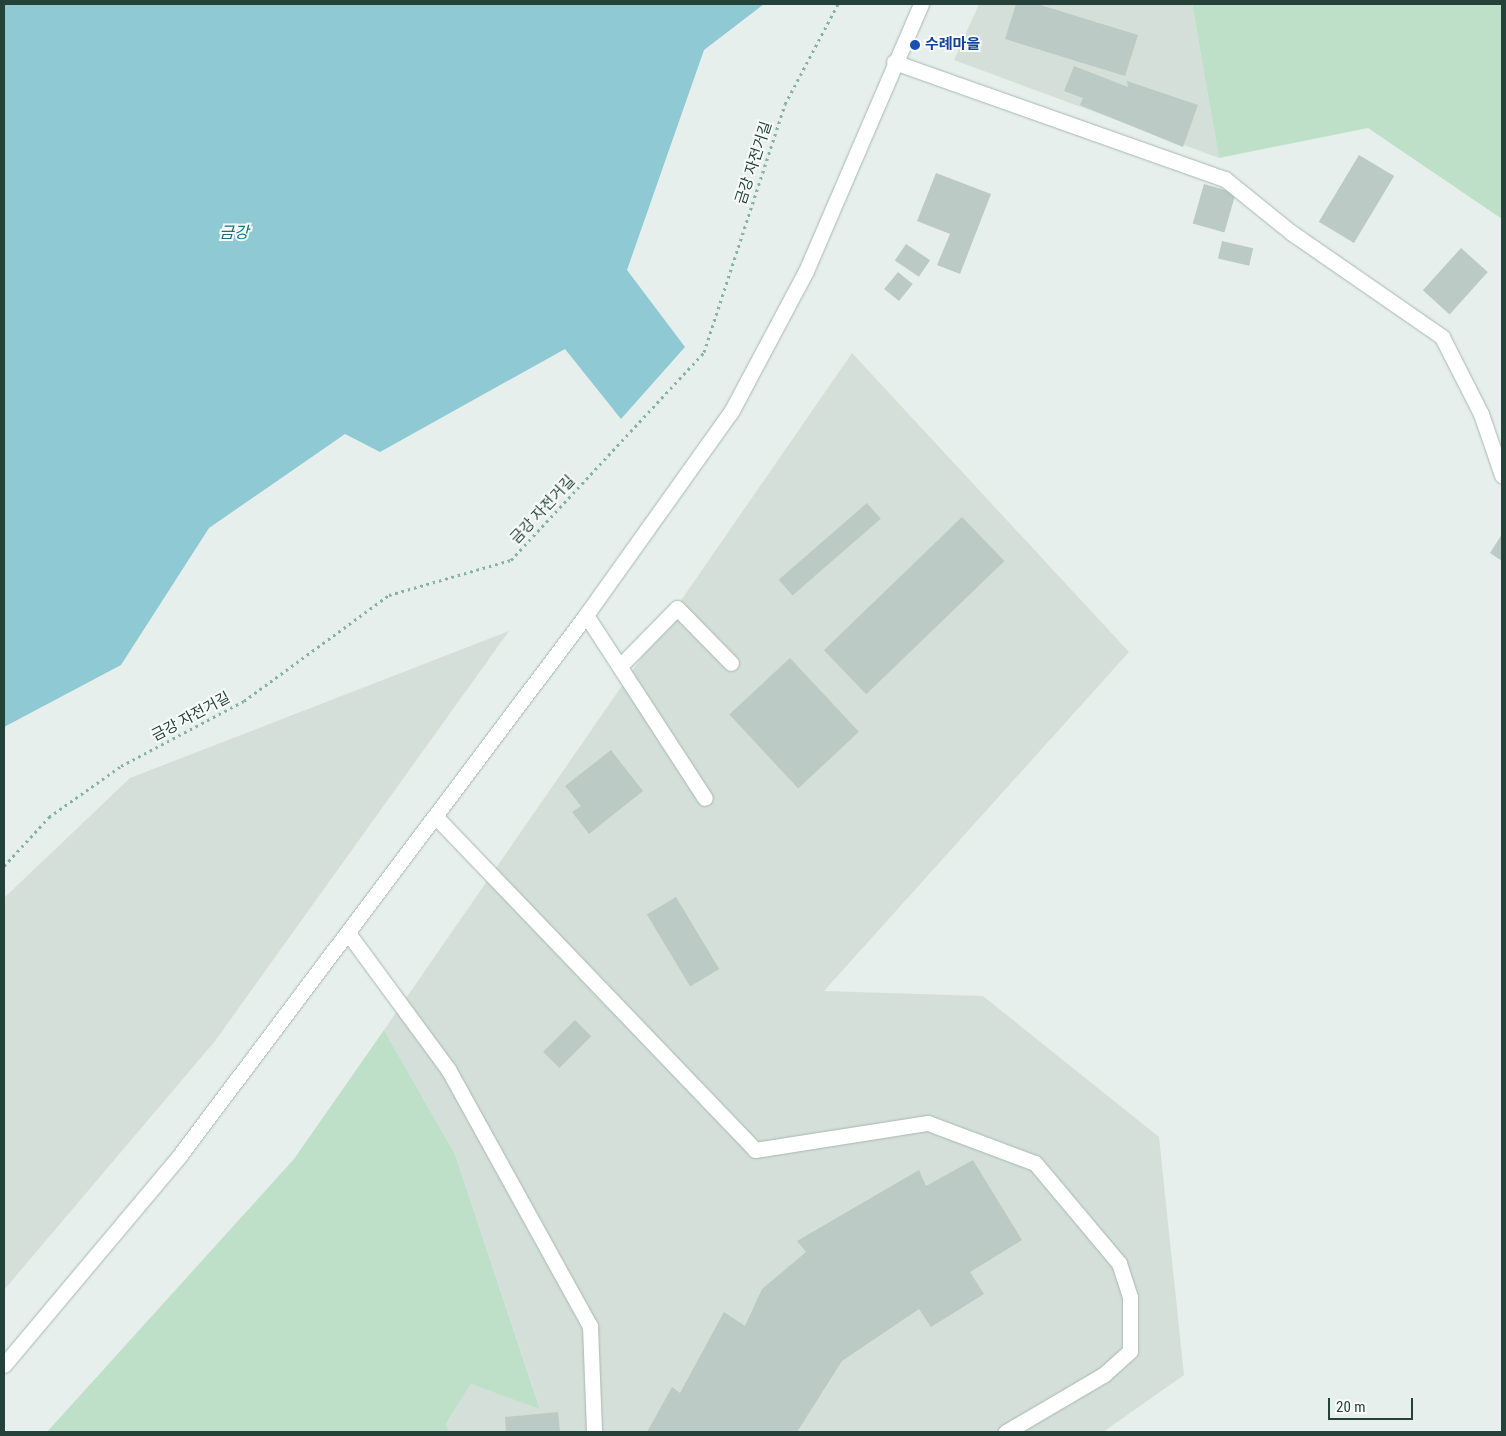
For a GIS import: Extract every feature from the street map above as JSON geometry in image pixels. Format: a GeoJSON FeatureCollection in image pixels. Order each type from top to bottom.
{"type":"FeatureCollection","features":[{"type":"Feature","properties":{"kind":"street"},"geometry":{"type":"LineString","coordinates":[[4,1365],[180,1155],[586,615],[731,412],[806,271],[894,62],[921,4]]}},
{"type":"Feature","properties":{"kind":"street"},"geometry":{"type":"LineString","coordinates":[[894,62],[1225,179],[1292,233],[1442,337],[1481,414],[1502,475]]}},
{"type":"Feature","properties":{"kind":"street"},"geometry":{"type":"LineString","coordinates":[[620,666],[677,608],[731,663]]}},
{"type":"Feature","properties":{"kind":"street"},"geometry":{"type":"LineString","coordinates":[[586,615],[705,798]]}},
{"type":"Feature","properties":{"kind":"street"},"geometry":{"type":"LineString","coordinates":[[436,817],[755,1150],[928,1123],[1036,1163],[1119,1263],[1130,1297],[1130,1351],[1103,1376],[1006,1432]]}},
{"type":"Feature","properties":{"kind":"street"},"geometry":{"type":"LineString","coordinates":[[348,933],[448,1070],[590,1326],[594,1432]]}},
{"type":"Feature","properties":{"kind":"path","name":"금강 자전거길"},"geometry":{"type":"LineString","coordinates":[[4,866],[49,817],[121,766],[244,701],[389,595],[511,560],[704,352],[785,104],[838,4]]}},
{"type":"Feature","properties":{"kind":"shaded area"},"geometry":{"type":"Polygon","coordinates":[[[979,4],[1192,4],[1219,158],[954,60],[979,4]]]}},
{"type":"Feature","properties":{"kind":"shaded area"},"geometry":{"type":"Polygon","coordinates":[[[852,353],[1129,652],[824,991],[983,996],[1159,1137],[1184,1375],[1103,1432],[449,1432],[446,1424],[471,1384],[540,1408],[455,1154],[384,1030],[852,353]]]}},
{"type":"Feature","properties":{"kind":"shaded area"},"geometry":{"type":"Polygon","coordinates":[[[509,631],[215,1041],[4,1290],[4,898],[130,778],[509,631]]]}},
{"type":"Feature","properties":{"kind":"green space"},"geometry":{"type":"Polygon","coordinates":[[[1192,4],[1502,4],[1502,219],[1368,128],[1219,158],[1192,4]]]}},
{"type":"Feature","properties":{"kind":"green space"},"geometry":{"type":"Polygon","coordinates":[[[384,1030],[455,1154],[540,1409],[471,1384],[446,1424],[449,1432],[47,1432],[294,1159],[384,1030]]]}},
{"type":"Feature","properties":{"kind":"water","name":"금강"},"geometry":{"type":"Polygon","coordinates":[[[4,4],[764,4],[704,50],[627,270],[685,347],[621,419],[565,349],[380,452],[345,434],[209,528],[121,665],[4,727],[4,4]]]}},
{"type":"Feature","properties":{"kind":"building"},"geometry":{"type":"Polygon","coordinates":[[[1016,4],[1037,4],[1138,35],[1125,76],[1005,39],[1016,4]]]}},
{"type":"Feature","properties":{"kind":"building"},"geometry":{"type":"Polygon","coordinates":[[[1074,66],[1128,87],[1127,81],[1198,105],[1183,147],[1080,105],[1083,98],[1064,91],[1074,66]]]}},
{"type":"Feature","properties":{"kind":"building"},"geometry":{"type":"Polygon","coordinates":[[[1359,155],[1394,176],[1354,243],[1319,222],[1359,155]]]}},
{"type":"Feature","properties":{"kind":"building"},"geometry":{"type":"Polygon","coordinates":[[[936,173],[991,194],[960,274],[937,265],[950,234],[917,221],[936,173]]]}},
{"type":"Feature","properties":{"kind":"building"},"geometry":{"type":"Polygon","coordinates":[[[1204,184],[1236,193],[1224,233],[1193,223],[1204,184]]]}},
{"type":"Feature","properties":{"kind":"building"},"geometry":{"type":"Polygon","coordinates":[[[1222,241],[1253,248],[1249,266],[1218,259],[1222,241]]]}},
{"type":"Feature","properties":{"kind":"building"},"geometry":{"type":"Polygon","coordinates":[[[906,244],[930,260],[919,277],[895,261],[906,244]]]}},
{"type":"Feature","properties":{"kind":"building"},"geometry":{"type":"Polygon","coordinates":[[[1461,248],[1488,272],[1450,314],[1423,290],[1461,248]]]}},
{"type":"Feature","properties":{"kind":"building"},"geometry":{"type":"Polygon","coordinates":[[[898,272],[913,284],[899,301],[884,289],[898,272]]]}},
{"type":"Feature","properties":{"kind":"building"},"geometry":{"type":"Polygon","coordinates":[[[867,503],[881,519],[792,596],[779,580],[867,503]]]}},
{"type":"Feature","properties":{"kind":"building"},"geometry":{"type":"Polygon","coordinates":[[[962,517],[1004,561],[866,694],[824,650],[962,517]]]}},
{"type":"Feature","properties":{"kind":"building"},"geometry":{"type":"Polygon","coordinates":[[[1502,534],[1502,561],[1490,553],[1502,534]]]}},
{"type":"Feature","properties":{"kind":"building"},"geometry":{"type":"Polygon","coordinates":[[[790,658],[859,732],[798,788],[729,715],[790,658]]]}},
{"type":"Feature","properties":{"kind":"building"},"geometry":{"type":"Polygon","coordinates":[[[611,750],[643,791],[589,834],[572,812],[581,806],[565,786],[611,750]]]}},
{"type":"Feature","properties":{"kind":"building"},"geometry":{"type":"Polygon","coordinates":[[[676,897],[719,969],[690,987],[647,915],[676,897]]]}},
{"type":"Feature","properties":{"kind":"building"},"geometry":{"type":"Polygon","coordinates":[[[575,1020],[591,1036],[559,1068],[543,1052],[575,1020]]]}},
{"type":"Feature","properties":{"kind":"building"},"geometry":{"type":"Polygon","coordinates":[[[973,1160],[1022,1240],[970,1272],[984,1294],[931,1327],[919,1309],[842,1361],[797,1432],[647,1432],[672,1387],[680,1393],[724,1312],[745,1326],[762,1289],[806,1252],[797,1241],[919,1170],[926,1186],[973,1160]]]}},
{"type":"Feature","properties":{"kind":"building"},"geometry":{"type":"Polygon","coordinates":[[[558,1412],[560,1432],[506,1432],[505,1417],[558,1412]]]}},
{"type":"Feature","properties":{"kind":"place","name":"수례마을"},"geometry":{"type":"Point","coordinates":[915,45]}}]}
